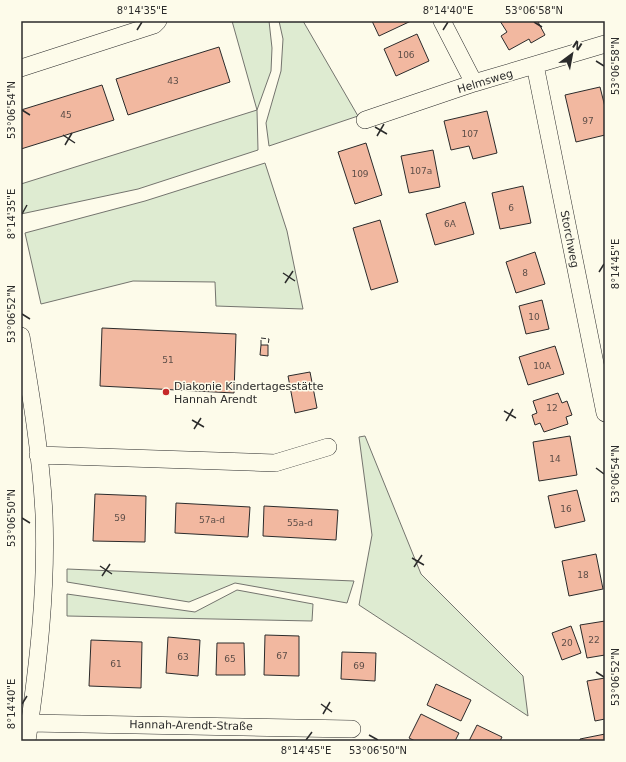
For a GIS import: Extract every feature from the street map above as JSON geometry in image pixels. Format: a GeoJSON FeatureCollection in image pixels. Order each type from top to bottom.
{"type":"FeatureCollection","features":[{"type":"Feature","properties":{"kind":"street"},"geometry":{"type":"LineString","coordinates":[[21,68],[154,25],[158,21]]}},
{"type":"Feature","properties":{"kind":"street"},"geometry":{"type":"LineString","coordinates":[[442,21],[474,83]]}},
{"type":"Feature","properties":{"kind":"street","name":"Helmsweg"},"geometry":{"type":"LineString","coordinates":[[365,120],[474,83],[605,44]]}},
{"type":"Feature","properties":{"kind":"street","name":"Storchweg"},"geometry":{"type":"LineString","coordinates":[[535,65],[605,413]]}},
{"type":"Feature","properties":{"kind":"street"},"geometry":{"type":"LineString","coordinates":[[21,336],[34,411],[44,515],[44,553],[39,651],[27,741]]}},
{"type":"Feature","properties":{"kind":"street"},"geometry":{"type":"LineString","coordinates":[[38,455],[275,463],[328,447]]}},
{"type":"Feature","properties":{"kind":"street","name":"Hannah-Arendt-Straße"},"geometry":{"type":"LineString","coordinates":[[29,722],[352,729]]}},
{"type":"Feature","properties":{"kind":"green space"},"geometry":{"type":"Polygon","coordinates":[[[232,21],[269,21],[272,48],[271,71],[257,110],[232,21]]]}},
{"type":"Feature","properties":{"kind":"green space"},"geometry":{"type":"Polygon","coordinates":[[[279,21],[303,21],[358,116],[269,146],[266,123],[281,71],[283,39],[279,21]]]}},
{"type":"Feature","properties":{"kind":"green space"},"geometry":{"type":"Polygon","coordinates":[[[257,110],[258,150],[138,189],[21,214],[21,184],[257,110]]]}},
{"type":"Feature","properties":{"kind":"green space"},"geometry":{"type":"Polygon","coordinates":[[[265,163],[287,231],[303,309],[216,306],[215,282],[133,281],[41,304],[25,233],[145,201],[265,163]]]}},
{"type":"Feature","properties":{"kind":"green space"},"geometry":{"type":"Polygon","coordinates":[[[365,436],[421,574],[523,676],[528,716],[359,605],[372,535],[359,437],[365,436]]]}},
{"type":"Feature","properties":{"kind":"green space"},"geometry":{"type":"Polygon","coordinates":[[[67,569],[354,581],[347,603],[235,583],[189,602],[67,582],[67,569]]]}},
{"type":"Feature","properties":{"kind":"green space"},"geometry":{"type":"Polygon","coordinates":[[[237,590],[313,604],[312,621],[67,616],[67,594],[195,612],[237,590]]]}},
{"type":"Feature","properties":{"kind":"building"},"geometry":{"type":"Polygon","coordinates":[[[372,21],[411,21],[379,36],[372,21]]]}},
{"type":"Feature","properties":{"kind":"building"},"geometry":{"type":"Polygon","coordinates":[[[500,21],[540,21],[538,22],[545,35],[531,43],[529,39],[509,50],[501,36],[507,32],[500,21]]]}},
{"type":"Feature","properties":{"kind":"building"},"geometry":{"type":"Polygon","coordinates":[[[417,34],[429,61],[396,76],[384,49],[417,34]]]}},
{"type":"Feature","properties":{"kind":"building"},"geometry":{"type":"Polygon","coordinates":[[[219,47],[230,82],[128,115],[116,79],[219,47]]]}},
{"type":"Feature","properties":{"kind":"building"},"geometry":{"type":"Polygon","coordinates":[[[102,85],[114,120],[21,149],[21,110],[102,85]]]}},
{"type":"Feature","properties":{"kind":"building"},"geometry":{"type":"Polygon","coordinates":[[[600,87],[605,107],[605,135],[576,142],[565,95],[600,87]]]}},
{"type":"Feature","properties":{"kind":"building"},"geometry":{"type":"Polygon","coordinates":[[[487,111],[497,153],[473,159],[469,146],[451,150],[444,121],[487,111]]]}},
{"type":"Feature","properties":{"kind":"building"},"geometry":{"type":"Polygon","coordinates":[[[366,143],[382,195],[355,204],[338,152],[366,143]]]}},
{"type":"Feature","properties":{"kind":"building"},"geometry":{"type":"Polygon","coordinates":[[[433,150],[440,187],[409,193],[401,156],[433,150]]]}},
{"type":"Feature","properties":{"kind":"building"},"geometry":{"type":"Polygon","coordinates":[[[523,186],[531,223],[500,229],[492,193],[523,186]]]}},
{"type":"Feature","properties":{"kind":"building"},"geometry":{"type":"Polygon","coordinates":[[[465,202],[474,234],[435,245],[426,214],[465,202]]]}},
{"type":"Feature","properties":{"kind":"building"},"geometry":{"type":"Polygon","coordinates":[[[380,220],[398,282],[371,290],[353,228],[380,220]]]}},
{"type":"Feature","properties":{"kind":"building"},"geometry":{"type":"Polygon","coordinates":[[[535,252],[545,284],[516,293],[506,262],[535,252]]]}},
{"type":"Feature","properties":{"kind":"building"},"geometry":{"type":"Polygon","coordinates":[[[542,300],[549,329],[526,334],[519,306],[542,300]]]}},
{"type":"Feature","properties":{"kind":"building"},"geometry":{"type":"Polygon","coordinates":[[[102,328],[236,334],[234,393],[100,386],[102,328]]]}},
{"type":"Feature","properties":{"kind":"building"},"geometry":{"type":"Polygon","coordinates":[[[261,345],[268,345],[268,356],[260,355],[261,345]]]}},
{"type":"Feature","properties":{"kind":"building"},"geometry":{"type":"Polygon","coordinates":[[[555,346],[564,374],[528,385],[519,357],[555,346]]]}},
{"type":"Feature","properties":{"kind":"building"},"geometry":{"type":"Polygon","coordinates":[[[310,372],[317,408],[295,413],[288,376],[310,372]]]}},
{"type":"Feature","properties":{"kind":"building"},"geometry":{"type":"Polygon","coordinates":[[[558,393],[562,403],[567,401],[572,415],[566,417],[568,424],[544,432],[540,423],[535,425],[532,415],[537,413],[533,401],[558,393]]]}},
{"type":"Feature","properties":{"kind":"building"},"geometry":{"type":"Polygon","coordinates":[[[570,436],[577,475],[539,481],[533,442],[570,436]]]}},
{"type":"Feature","properties":{"kind":"building"},"geometry":{"type":"Polygon","coordinates":[[[577,490],[585,521],[555,528],[548,496],[577,490]]]}},
{"type":"Feature","properties":{"kind":"building"},"geometry":{"type":"Polygon","coordinates":[[[95,494],[146,496],[145,542],[93,541],[95,494]]]}},
{"type":"Feature","properties":{"kind":"building"},"geometry":{"type":"Polygon","coordinates":[[[176,503],[250,507],[248,537],[175,533],[176,503]]]}},
{"type":"Feature","properties":{"kind":"building"},"geometry":{"type":"Polygon","coordinates":[[[264,506],[338,510],[336,540],[263,536],[264,506]]]}},
{"type":"Feature","properties":{"kind":"building"},"geometry":{"type":"Polygon","coordinates":[[[596,554],[603,589],[569,596],[562,561],[596,554]]]}},
{"type":"Feature","properties":{"kind":"building"},"geometry":{"type":"Polygon","coordinates":[[[605,621],[605,655],[587,658],[580,625],[605,621]]]}},
{"type":"Feature","properties":{"kind":"building"},"geometry":{"type":"Polygon","coordinates":[[[571,626],[581,653],[562,660],[552,633],[571,626]]]}},
{"type":"Feature","properties":{"kind":"building"},"geometry":{"type":"Polygon","coordinates":[[[265,635],[299,636],[299,676],[264,675],[265,635]]]}},
{"type":"Feature","properties":{"kind":"building"},"geometry":{"type":"Polygon","coordinates":[[[168,637],[200,640],[198,676],[166,673],[168,637]]]}},
{"type":"Feature","properties":{"kind":"building"},"geometry":{"type":"Polygon","coordinates":[[[91,640],[142,642],[141,688],[89,686],[91,640]]]}},
{"type":"Feature","properties":{"kind":"building"},"geometry":{"type":"Polygon","coordinates":[[[217,643],[244,643],[245,675],[216,675],[217,643]]]}},
{"type":"Feature","properties":{"kind":"building"},"geometry":{"type":"Polygon","coordinates":[[[342,652],[376,653],[375,681],[341,679],[342,652]]]}},
{"type":"Feature","properties":{"kind":"building"},"geometry":{"type":"Polygon","coordinates":[[[605,678],[605,719],[595,721],[587,681],[605,678]]]}},
{"type":"Feature","properties":{"kind":"building"},"geometry":{"type":"Polygon","coordinates":[[[436,684],[471,700],[461,721],[427,705],[436,684]]]}},
{"type":"Feature","properties":{"kind":"building"},"geometry":{"type":"Polygon","coordinates":[[[421,714],[459,733],[455,741],[415,741],[409,738],[421,714]]]}},
{"type":"Feature","properties":{"kind":"building"},"geometry":{"type":"Polygon","coordinates":[[[477,725],[502,737],[500,741],[469,741],[477,725]]]}},
{"type":"Feature","properties":{"kind":"building"},"geometry":{"type":"Polygon","coordinates":[[[605,734],[605,741],[580,741],[580,739],[605,734]]]}},
{"type":"Feature","properties":{"kind":"fence"},"geometry":{"type":"LineString","coordinates":[[261,345],[261,338],[269,339],[268,345]]}},
{"type":"Feature","properties":{"kind":"place","name":"Diakonie Kindertagesstätte Hannah Arendt"},"geometry":{"type":"Point","coordinates":[166,392]}}]}
